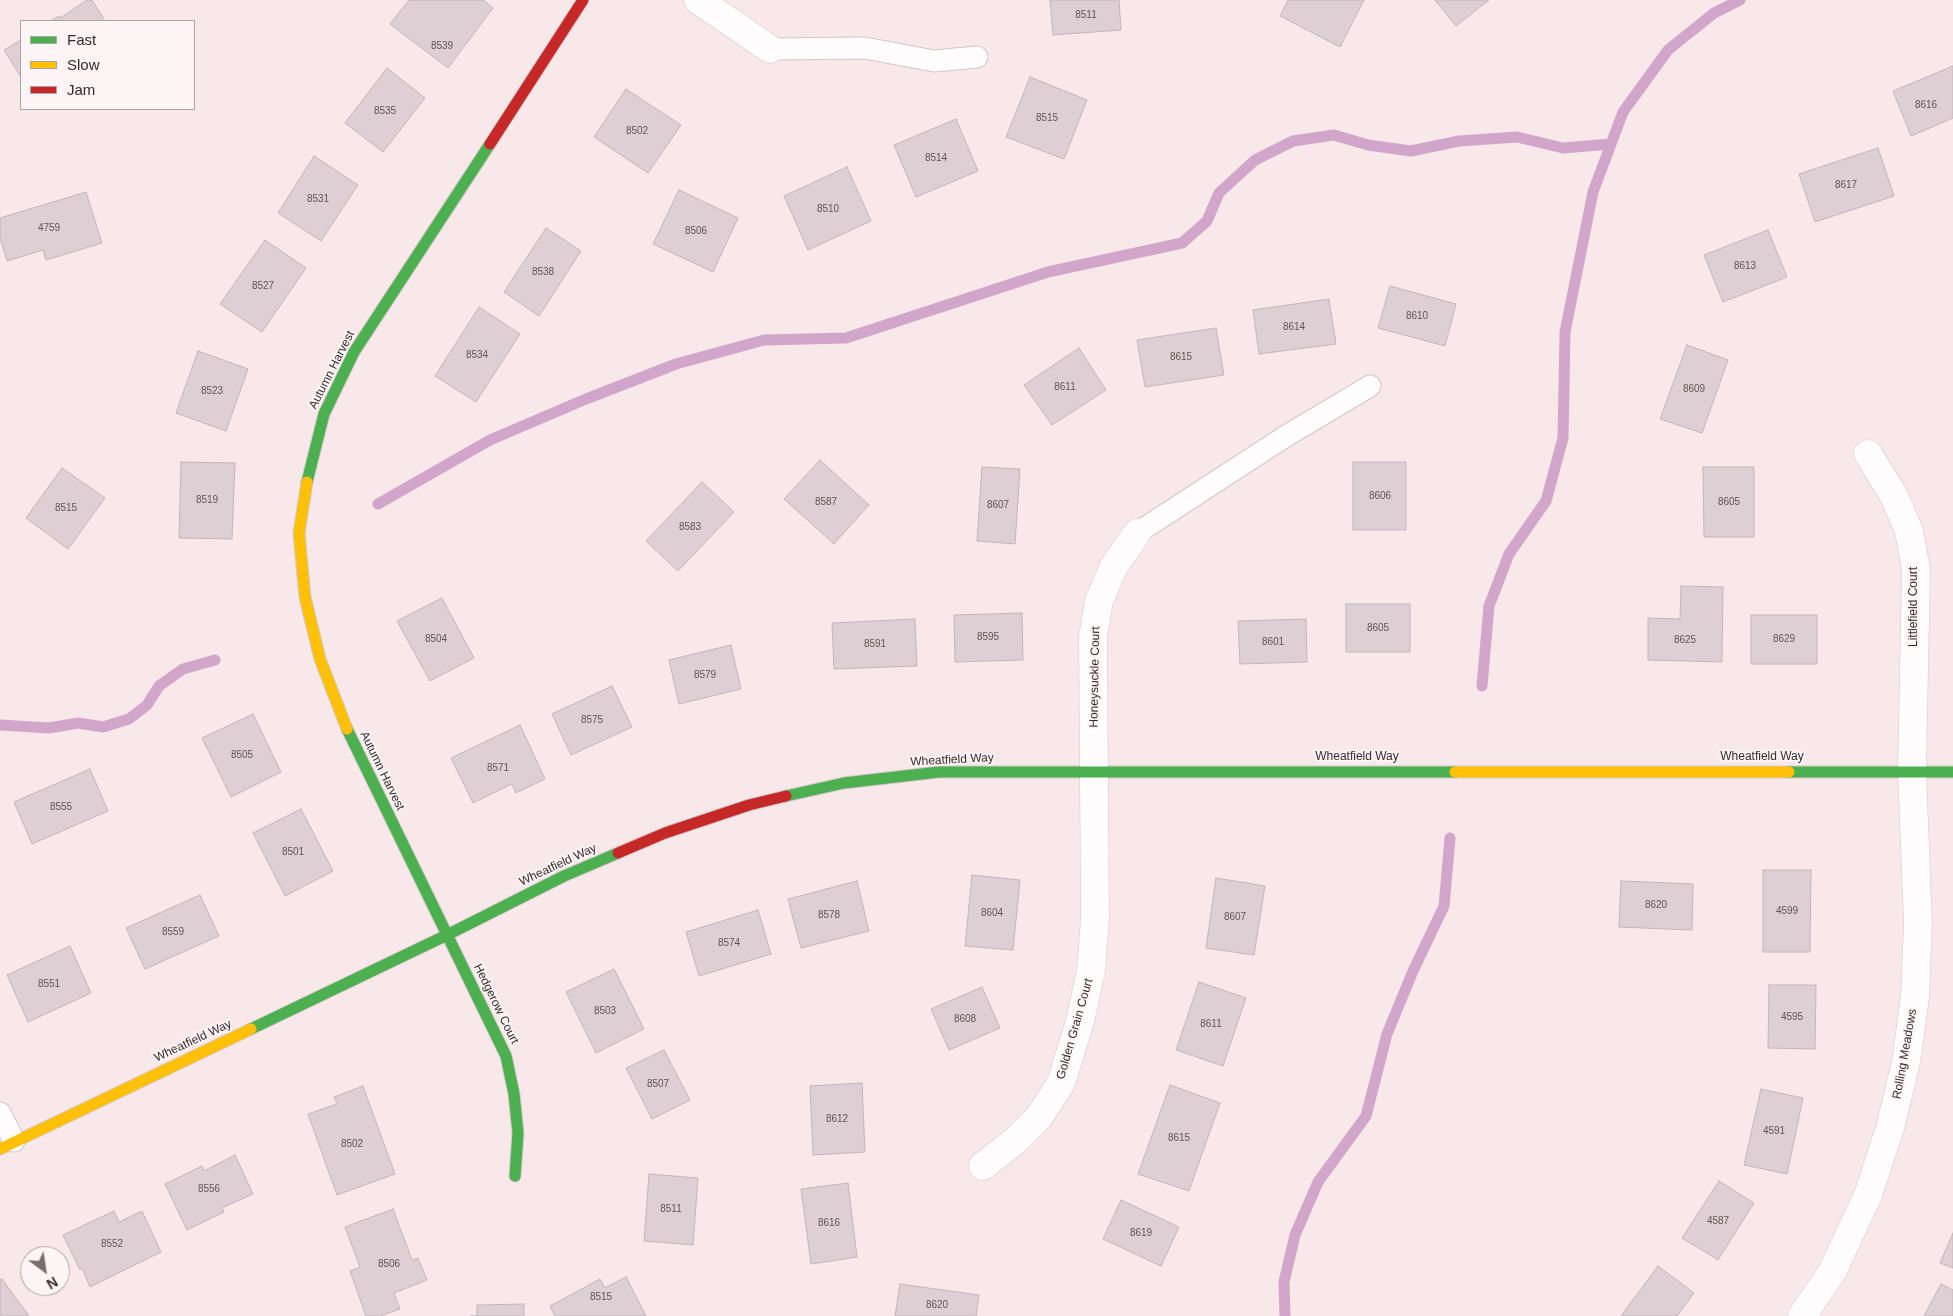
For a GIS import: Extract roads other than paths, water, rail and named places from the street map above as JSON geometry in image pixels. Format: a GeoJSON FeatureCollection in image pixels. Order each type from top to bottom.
{"type":"FeatureCollection","features":[{"type":"Feature","properties":{"kind":"street","name":"Autumn Harvest"},"geometry":{"type":"LineString","coordinates":[[447,935],[351,738],[320,659],[305,597],[299,533],[308,472],[324,414],[354,352],[583,0]]}},
{"type":"Feature","properties":{"kind":"street"},"geometry":{"type":"LineString","coordinates":[[698,0],[770,49]]}},
{"type":"Feature","properties":{"kind":"street","name":"Littlefield Court"},"geometry":{"type":"LineString","coordinates":[[1868,454],[1894,496],[1902,514],[1909,531],[1916,569],[1912,771]]}},
{"type":"Feature","properties":{"kind":"street","name":"Honeysuckle Court"},"geometry":{"type":"LineString","coordinates":[[1093,771],[1094,638],[1099,601],[1114,566],[1137,533]]}},
{"type":"Feature","properties":{"kind":"street","name":"Golden Grain Court"},"geometry":{"type":"LineString","coordinates":[[982,1166],[1016,1140],[1039,1117],[1061,1083],[1080,1021],[1091,971],[1095,919],[1093,771]]}},
{"type":"Feature","properties":{"kind":"street","name":"Rolling Meadows"},"geometry":{"type":"LineString","coordinates":[[1802,1316],[1832,1272],[1868,1195],[1890,1128],[1906,1062],[1915,997],[1918,923],[1912,771]]}},
{"type":"Feature","properties":{"kind":"street","name":"Wheatfield Way"},"geometry":{"type":"LineString","coordinates":[[7,1145],[447,935],[564,876],[665,833],[749,805],[844,783],[939,772],[1953,772]]}},
{"type":"Feature","properties":{"kind":"street","name":"Hedgerow Court"},"geometry":{"type":"LineString","coordinates":[[447,935],[506,1056],[514,1094],[518,1133],[515,1176]]}},
{"type":"Feature","properties":{"kind":"lane"},"geometry":{"type":"LineString","coordinates":[[770,49],[865,48],[934,61],[977,57]]}},
{"type":"Feature","properties":{"kind":"lane"},"geometry":{"type":"LineString","coordinates":[[1137,533],[1286,436],[1370,386]]}},
{"type":"Feature","properties":{"kind":"lane"},"geometry":{"type":"LineString","coordinates":[[0,1113],[7,1145]]}},
{"type":"Feature","properties":{"kind":"waterway"},"geometry":{"type":"LineString","coordinates":[[1482,686],[1489,606],[1509,554],[1546,501],[1563,438],[1565,332],[1593,192],[1623,112],[1668,50],[1714,13],[1740,0]]}},
{"type":"Feature","properties":{"kind":"waterway"},"geometry":{"type":"LineString","coordinates":[[378,504],[490,440],[586,399],[676,364],[764,340],[846,338],[1048,272],[1182,243],[1207,221],[1219,193],[1255,160],[1293,141],[1334,135],[1368,145],[1411,151],[1459,141],[1517,137],[1563,148],[1611,144]]}},
{"type":"Feature","properties":{"kind":"waterway"},"geometry":{"type":"LineString","coordinates":[[0,725],[49,728],[78,723],[103,727],[129,719],[147,705],[159,686],[183,669],[215,660]]}},
{"type":"Feature","properties":{"kind":"waterway"},"geometry":{"type":"LineString","coordinates":[[1285,1316],[1284,1282],[1295,1235],[1318,1182],[1366,1116],[1387,1034],[1413,971],[1444,906],[1450,838]]}}]}
